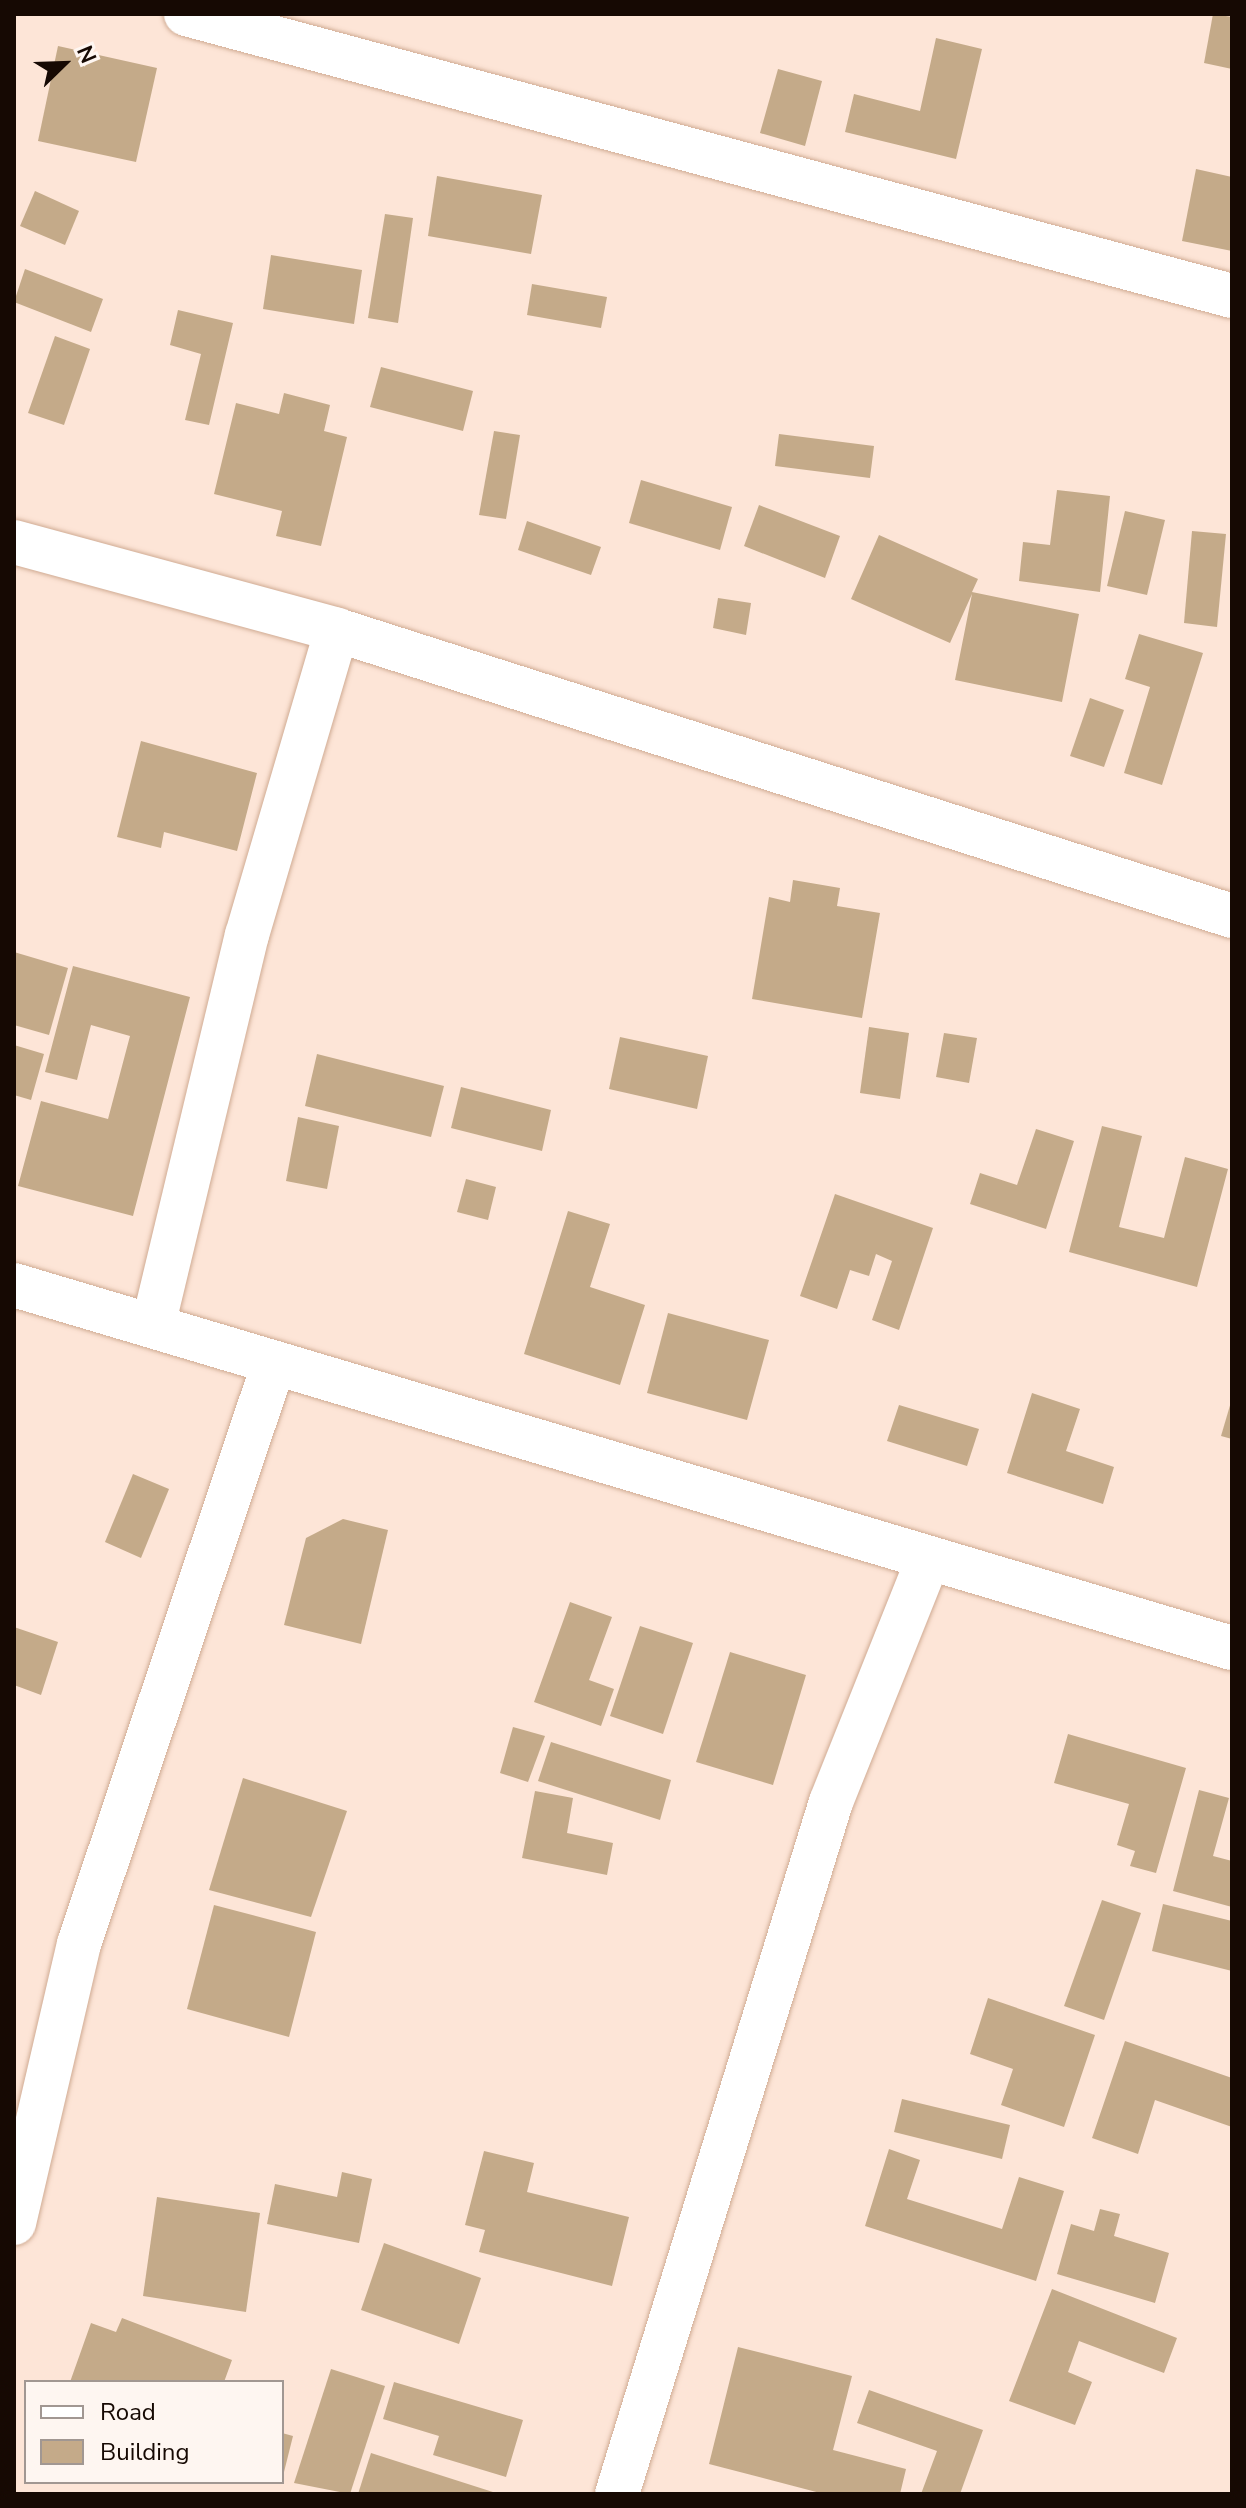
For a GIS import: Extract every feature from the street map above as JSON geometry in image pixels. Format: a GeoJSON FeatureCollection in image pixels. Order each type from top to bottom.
{"type":"FeatureCollection","features":[{"type":"Feature","properties":{"kind":"street"},"geometry":{"type":"LineString","coordinates":[[186,14],[1232,296]]}},
{"type":"Feature","properties":{"kind":"street"},"geometry":{"type":"LineString","coordinates":[[14,542],[337,630],[1232,916]]}},
{"type":"Feature","properties":{"kind":"street"},"geometry":{"type":"LineString","coordinates":[[153,1326],[247,935],[337,630]]}},
{"type":"Feature","properties":{"kind":"street"},"geometry":{"type":"LineString","coordinates":[[14,1285],[928,1560],[1232,1648]]}},
{"type":"Feature","properties":{"kind":"street"},"geometry":{"type":"LineString","coordinates":[[14,2223],[79,1944],[274,1363]]}},
{"type":"Feature","properties":{"kind":"street"},"geometry":{"type":"LineString","coordinates":[[617,2494],[831,1802],[928,1560]]}},
{"type":"Feature","properties":{"kind":"building"},"geometry":{"type":"Polygon","coordinates":[[[1213,14],[1232,17],[1232,69],[1204,63],[1213,14]]]}},
{"type":"Feature","properties":{"kind":"building"},"geometry":{"type":"Polygon","coordinates":[[[936,38],[982,49],[956,159],[845,132],[854,94],[920,111],[936,38]]]}},
{"type":"Feature","properties":{"kind":"building"},"geometry":{"type":"Polygon","coordinates":[[[58,46],[157,68],[136,162],[38,141],[58,46]]]}},
{"type":"Feature","properties":{"kind":"building"},"geometry":{"type":"Polygon","coordinates":[[[778,69],[822,81],[805,146],[760,133],[778,69]]]}},
{"type":"Feature","properties":{"kind":"building"},"geometry":{"type":"Polygon","coordinates":[[[1196,169],[1232,177],[1232,251],[1182,241],[1196,169]]]}},
{"type":"Feature","properties":{"kind":"building"},"geometry":{"type":"Polygon","coordinates":[[[437,176],[542,195],[531,254],[428,236],[437,176]]]}},
{"type":"Feature","properties":{"kind":"building"},"geometry":{"type":"Polygon","coordinates":[[[35,191],[79,211],[65,245],[20,226],[35,191]]]}},
{"type":"Feature","properties":{"kind":"building"},"geometry":{"type":"Polygon","coordinates":[[[385,214],[413,218],[398,323],[368,318],[385,214]]]}},
{"type":"Feature","properties":{"kind":"building"},"geometry":{"type":"Polygon","coordinates":[[[271,255],[362,270],[354,324],[263,309],[271,255]]]}},
{"type":"Feature","properties":{"kind":"building"},"geometry":{"type":"Polygon","coordinates":[[[25,269],[103,299],[91,332],[14,302],[25,269]]]}},
{"type":"Feature","properties":{"kind":"building"},"geometry":{"type":"Polygon","coordinates":[[[532,284],[607,297],[601,328],[527,315],[532,284]]]}},
{"type":"Feature","properties":{"kind":"building"},"geometry":{"type":"Polygon","coordinates":[[[178,310],[233,323],[209,425],[185,420],[201,354],[170,345],[178,310]]]}},
{"type":"Feature","properties":{"kind":"building"},"geometry":{"type":"Polygon","coordinates":[[[55,336],[90,349],[64,425],[28,413],[55,336]]]}},
{"type":"Feature","properties":{"kind":"building"},"geometry":{"type":"Polygon","coordinates":[[[381,367],[473,391],[463,431],[370,407],[381,367]]]}},
{"type":"Feature","properties":{"kind":"building"},"geometry":{"type":"Polygon","coordinates":[[[284,393],[330,405],[324,431],[347,437],[321,546],[276,536],[282,511],[214,494],[236,403],[279,414],[284,393]]]}},
{"type":"Feature","properties":{"kind":"building"},"geometry":{"type":"Polygon","coordinates":[[[494,431],[520,435],[506,519],[479,515],[494,431]]]}},
{"type":"Feature","properties":{"kind":"building"},"geometry":{"type":"Polygon","coordinates":[[[779,434],[874,446],[870,478],[775,466],[779,434]]]}},
{"type":"Feature","properties":{"kind":"building"},"geometry":{"type":"Polygon","coordinates":[[[641,480],[732,507],[720,550],[629,523],[641,480]]]}},
{"type":"Feature","properties":{"kind":"building"},"geometry":{"type":"Polygon","coordinates":[[[1057,490],[1110,496],[1100,592],[1019,581],[1023,542],[1050,545],[1057,490]]]}},
{"type":"Feature","properties":{"kind":"building"},"geometry":{"type":"Polygon","coordinates":[[[759,505],[840,536],[825,578],[744,546],[759,505]]]}},
{"type":"Feature","properties":{"kind":"building"},"geometry":{"type":"Polygon","coordinates":[[[1125,511],[1165,520],[1147,595],[1107,586],[1125,511]]]}},
{"type":"Feature","properties":{"kind":"building"},"geometry":{"type":"Polygon","coordinates":[[[527,521],[601,547],[591,575],[518,550],[527,521]]]}},
{"type":"Feature","properties":{"kind":"building"},"geometry":{"type":"Polygon","coordinates":[[[1192,531],[1226,534],[1217,627],[1184,623],[1192,531]]]}},
{"type":"Feature","properties":{"kind":"building"},"geometry":{"type":"Polygon","coordinates":[[[879,535],[978,579],[972,592],[1079,614],[1062,702],[955,680],[972,594],[950,643],[851,599],[879,535]]]}},
{"type":"Feature","properties":{"kind":"building"},"geometry":{"type":"Polygon","coordinates":[[[718,598],[751,603],[746,635],[713,628],[718,598]]]}},
{"type":"Feature","properties":{"kind":"building"},"geometry":{"type":"Polygon","coordinates":[[[1139,634],[1203,653],[1162,785],[1124,773],[1150,687],[1125,679],[1139,634]]]}},
{"type":"Feature","properties":{"kind":"building"},"geometry":{"type":"Polygon","coordinates":[[[1090,698],[1124,710],[1104,767],[1070,756],[1090,698]]]}},
{"type":"Feature","properties":{"kind":"building"},"geometry":{"type":"Polygon","coordinates":[[[141,741],[257,773],[237,851],[164,832],[161,848],[117,837],[141,741]]]}},
{"type":"Feature","properties":{"kind":"building"},"geometry":{"type":"Polygon","coordinates":[[[793,880],[840,888],[837,906],[880,913],[862,1018],[752,999],[769,897],[790,902],[793,880]]]}},
{"type":"Feature","properties":{"kind":"building"},"geometry":{"type":"Polygon","coordinates":[[[14,952],[68,968],[49,1035],[14,1025],[14,952]]]}},
{"type":"Feature","properties":{"kind":"building"},"geometry":{"type":"Polygon","coordinates":[[[73,966],[190,997],[133,1216],[18,1186],[41,1101],[108,1119],[130,1036],[91,1025],[77,1080],[45,1072],[73,966]]]}},
{"type":"Feature","properties":{"kind":"building"},"geometry":{"type":"Polygon","coordinates":[[[869,1027],[909,1033],[900,1099],[860,1093],[869,1027]]]}},
{"type":"Feature","properties":{"kind":"building"},"geometry":{"type":"Polygon","coordinates":[[[944,1033],[977,1038],[969,1083],[936,1077],[944,1033]]]}},
{"type":"Feature","properties":{"kind":"building"},"geometry":{"type":"Polygon","coordinates":[[[620,1037],[708,1056],[697,1109],[609,1089],[620,1037]]]}},
{"type":"Feature","properties":{"kind":"building"},"geometry":{"type":"Polygon","coordinates":[[[14,1045],[44,1054],[31,1100],[14,1095],[14,1045]]]}},
{"type":"Feature","properties":{"kind":"building"},"geometry":{"type":"Polygon","coordinates":[[[317,1054],[444,1086],[431,1137],[305,1106],[317,1054]]]}},
{"type":"Feature","properties":{"kind":"building"},"geometry":{"type":"Polygon","coordinates":[[[461,1087],[551,1110],[542,1151],[451,1128],[461,1087]]]}},
{"type":"Feature","properties":{"kind":"building"},"geometry":{"type":"Polygon","coordinates":[[[298,1117],[339,1126],[327,1189],[286,1181],[298,1117]]]}},
{"type":"Feature","properties":{"kind":"building"},"geometry":{"type":"Polygon","coordinates":[[[1102,1126],[1142,1136],[1119,1227],[1164,1238],[1185,1157],[1228,1169],[1197,1287],[1069,1252],[1102,1126]]]}},
{"type":"Feature","properties":{"kind":"building"},"geometry":{"type":"Polygon","coordinates":[[[1036,1129],[1074,1141],[1046,1229],[970,1204],[980,1173],[1017,1185],[1036,1129]]]}},
{"type":"Feature","properties":{"kind":"building"},"geometry":{"type":"Polygon","coordinates":[[[466,1179],[496,1187],[488,1220],[457,1212],[466,1179]]]}},
{"type":"Feature","properties":{"kind":"building"},"geometry":{"type":"Polygon","coordinates":[[[835,1194],[933,1228],[899,1330],[872,1320],[892,1261],[876,1254],[869,1276],[850,1270],[837,1309],[800,1296],[835,1194]]]}},
{"type":"Feature","properties":{"kind":"building"},"geometry":{"type":"Polygon","coordinates":[[[568,1211],[610,1224],[590,1287],[645,1305],[620,1385],[524,1354],[568,1211]]]}},
{"type":"Feature","properties":{"kind":"building"},"geometry":{"type":"Polygon","coordinates":[[[668,1313],[769,1340],[747,1420],[647,1393],[668,1313]]]}},
{"type":"Feature","properties":{"kind":"building"},"geometry":{"type":"Polygon","coordinates":[[[1032,1393],[1080,1409],[1066,1451],[1114,1467],[1103,1504],[1007,1473],[1032,1393]]]}},
{"type":"Feature","properties":{"kind":"building"},"geometry":{"type":"Polygon","coordinates":[[[1232,1402],[1232,1439],[1221,1436],[1232,1402]]]}},
{"type":"Feature","properties":{"kind":"building"},"geometry":{"type":"Polygon","coordinates":[[[899,1405],[979,1429],[967,1466],[887,1441],[899,1405]]]}},
{"type":"Feature","properties":{"kind":"building"},"geometry":{"type":"Polygon","coordinates":[[[133,1474],[169,1489],[141,1558],[105,1542],[133,1474]]]}},
{"type":"Feature","properties":{"kind":"building"},"geometry":{"type":"Polygon","coordinates":[[[343,1519],[388,1530],[361,1644],[284,1625],[306,1538],[343,1519]]]}},
{"type":"Feature","properties":{"kind":"building"},"geometry":{"type":"Polygon","coordinates":[[[570,1602],[612,1617],[589,1680],[614,1689],[601,1726],[534,1702],[570,1602]]]}},
{"type":"Feature","properties":{"kind":"building"},"geometry":{"type":"Polygon","coordinates":[[[640,1626],[693,1643],[663,1734],[610,1716],[640,1626]]]}},
{"type":"Feature","properties":{"kind":"building"},"geometry":{"type":"Polygon","coordinates":[[[14,1627],[58,1642],[41,1695],[14,1685],[14,1627]]]}},
{"type":"Feature","properties":{"kind":"building"},"geometry":{"type":"Polygon","coordinates":[[[730,1652],[806,1675],[773,1785],[696,1762],[730,1652]]]}},
{"type":"Feature","properties":{"kind":"building"},"geometry":{"type":"Polygon","coordinates":[[[513,1727],[545,1736],[528,1782],[500,1773],[513,1727]]]}},
{"type":"Feature","properties":{"kind":"building"},"geometry":{"type":"Polygon","coordinates":[[[1068,1734],[1186,1768],[1156,1873],[1130,1866],[1135,1851],[1117,1845],[1129,1804],[1054,1783],[1068,1734]]]}},
{"type":"Feature","properties":{"kind":"building"},"geometry":{"type":"Polygon","coordinates":[[[551,1742],[671,1780],[660,1820],[538,1781],[551,1742]]]}},
{"type":"Feature","properties":{"kind":"building"},"geometry":{"type":"Polygon","coordinates":[[[243,1778],[347,1811],[311,1917],[209,1890],[243,1778]]]}},
{"type":"Feature","properties":{"kind":"building"},"geometry":{"type":"Polygon","coordinates":[[[1199,1790],[1229,1798],[1213,1856],[1232,1861],[1232,1907],[1173,1891],[1199,1790]]]}},
{"type":"Feature","properties":{"kind":"building"},"geometry":{"type":"Polygon","coordinates":[[[535,1791],[573,1798],[567,1833],[613,1843],[607,1875],[522,1858],[535,1791]]]}},
{"type":"Feature","properties":{"kind":"building"},"geometry":{"type":"Polygon","coordinates":[[[1102,1900],[1141,1913],[1104,2020],[1064,2006],[1102,1900]]]}},
{"type":"Feature","properties":{"kind":"building"},"geometry":{"type":"Polygon","coordinates":[[[1163,1904],[1232,1921],[1232,1971],[1152,1951],[1163,1904]]]}},
{"type":"Feature","properties":{"kind":"building"},"geometry":{"type":"Polygon","coordinates":[[[214,1905],[316,1932],[289,2037],[187,2009],[214,1905]]]}},
{"type":"Feature","properties":{"kind":"building"},"geometry":{"type":"Polygon","coordinates":[[[988,1998],[1095,2035],[1064,2127],[1001,2105],[1013,2069],[970,2054],[988,1998]]]}},
{"type":"Feature","properties":{"kind":"building"},"geometry":{"type":"Polygon","coordinates":[[[1125,2041],[1232,2078],[1232,2127],[1155,2100],[1138,2154],[1092,2138],[1125,2041]]]}},
{"type":"Feature","properties":{"kind":"building"},"geometry":{"type":"Polygon","coordinates":[[[902,2099],[1010,2125],[1002,2159],[894,2132],[902,2099]]]}},
{"type":"Feature","properties":{"kind":"building"},"geometry":{"type":"Polygon","coordinates":[[[889,2149],[920,2160],[907,2199],[1002,2229],[1019,2177],[1064,2191],[1036,2281],[865,2226],[889,2149]]]}},
{"type":"Feature","properties":{"kind":"building"},"geometry":{"type":"Polygon","coordinates":[[[484,2151],[534,2163],[527,2192],[629,2217],[612,2286],[479,2252],[485,2230],[465,2225],[484,2151]]]}},
{"type":"Feature","properties":{"kind":"building"},"geometry":{"type":"Polygon","coordinates":[[[342,2172],[372,2179],[359,2243],[267,2224],[275,2184],[337,2197],[342,2172]]]}},
{"type":"Feature","properties":{"kind":"building"},"geometry":{"type":"Polygon","coordinates":[[[157,2197],[260,2213],[246,2312],[143,2296],[157,2197]]]}},
{"type":"Feature","properties":{"kind":"building"},"geometry":{"type":"Polygon","coordinates":[[[1100,2209],[1120,2214],[1114,2236],[1169,2253],[1155,2303],[1057,2274],[1071,2224],[1094,2231],[1100,2209]]]}},
{"type":"Feature","properties":{"kind":"building"},"geometry":{"type":"Polygon","coordinates":[[[384,2243],[481,2278],[459,2344],[361,2310],[384,2243]]]}},
{"type":"Feature","properties":{"kind":"building"},"geometry":{"type":"Polygon","coordinates":[[[1052,2289],[1177,2338],[1164,2373],[1079,2341],[1068,2372],[1092,2382],[1075,2425],[1009,2401],[1052,2289]]]}},
{"type":"Feature","properties":{"kind":"building"},"geometry":{"type":"Polygon","coordinates":[[[122,2318],[232,2360],[225,2380],[71,2380],[91,2323],[116,2332],[122,2318]]]}},
{"type":"Feature","properties":{"kind":"building"},"geometry":{"type":"Polygon","coordinates":[[[738,2347],[852,2376],[833,2450],[906,2469],[900,2494],[824,2494],[709,2464],[738,2347]]]}},
{"type":"Feature","properties":{"kind":"building"},"geometry":{"type":"Polygon","coordinates":[[[331,2369],[385,2386],[350,2494],[294,2483],[331,2369]]]}},
{"type":"Feature","properties":{"kind":"building"},"geometry":{"type":"Polygon","coordinates":[[[394,2382],[523,2420],[506,2477],[433,2455],[439,2436],[383,2419],[394,2382]]]}},
{"type":"Feature","properties":{"kind":"building"},"geometry":{"type":"Polygon","coordinates":[[[869,2390],[983,2430],[960,2494],[921,2494],[937,2451],[857,2423],[869,2390]]]}},
{"type":"Feature","properties":{"kind":"building"},"geometry":{"type":"Polygon","coordinates":[[[284,2434],[293,2436],[284,2472],[284,2434]]]}},
{"type":"Feature","properties":{"kind":"building"},"geometry":{"type":"Polygon","coordinates":[[[371,2453],[496,2493],[496,2494],[358,2494],[371,2453]]]}}]}
